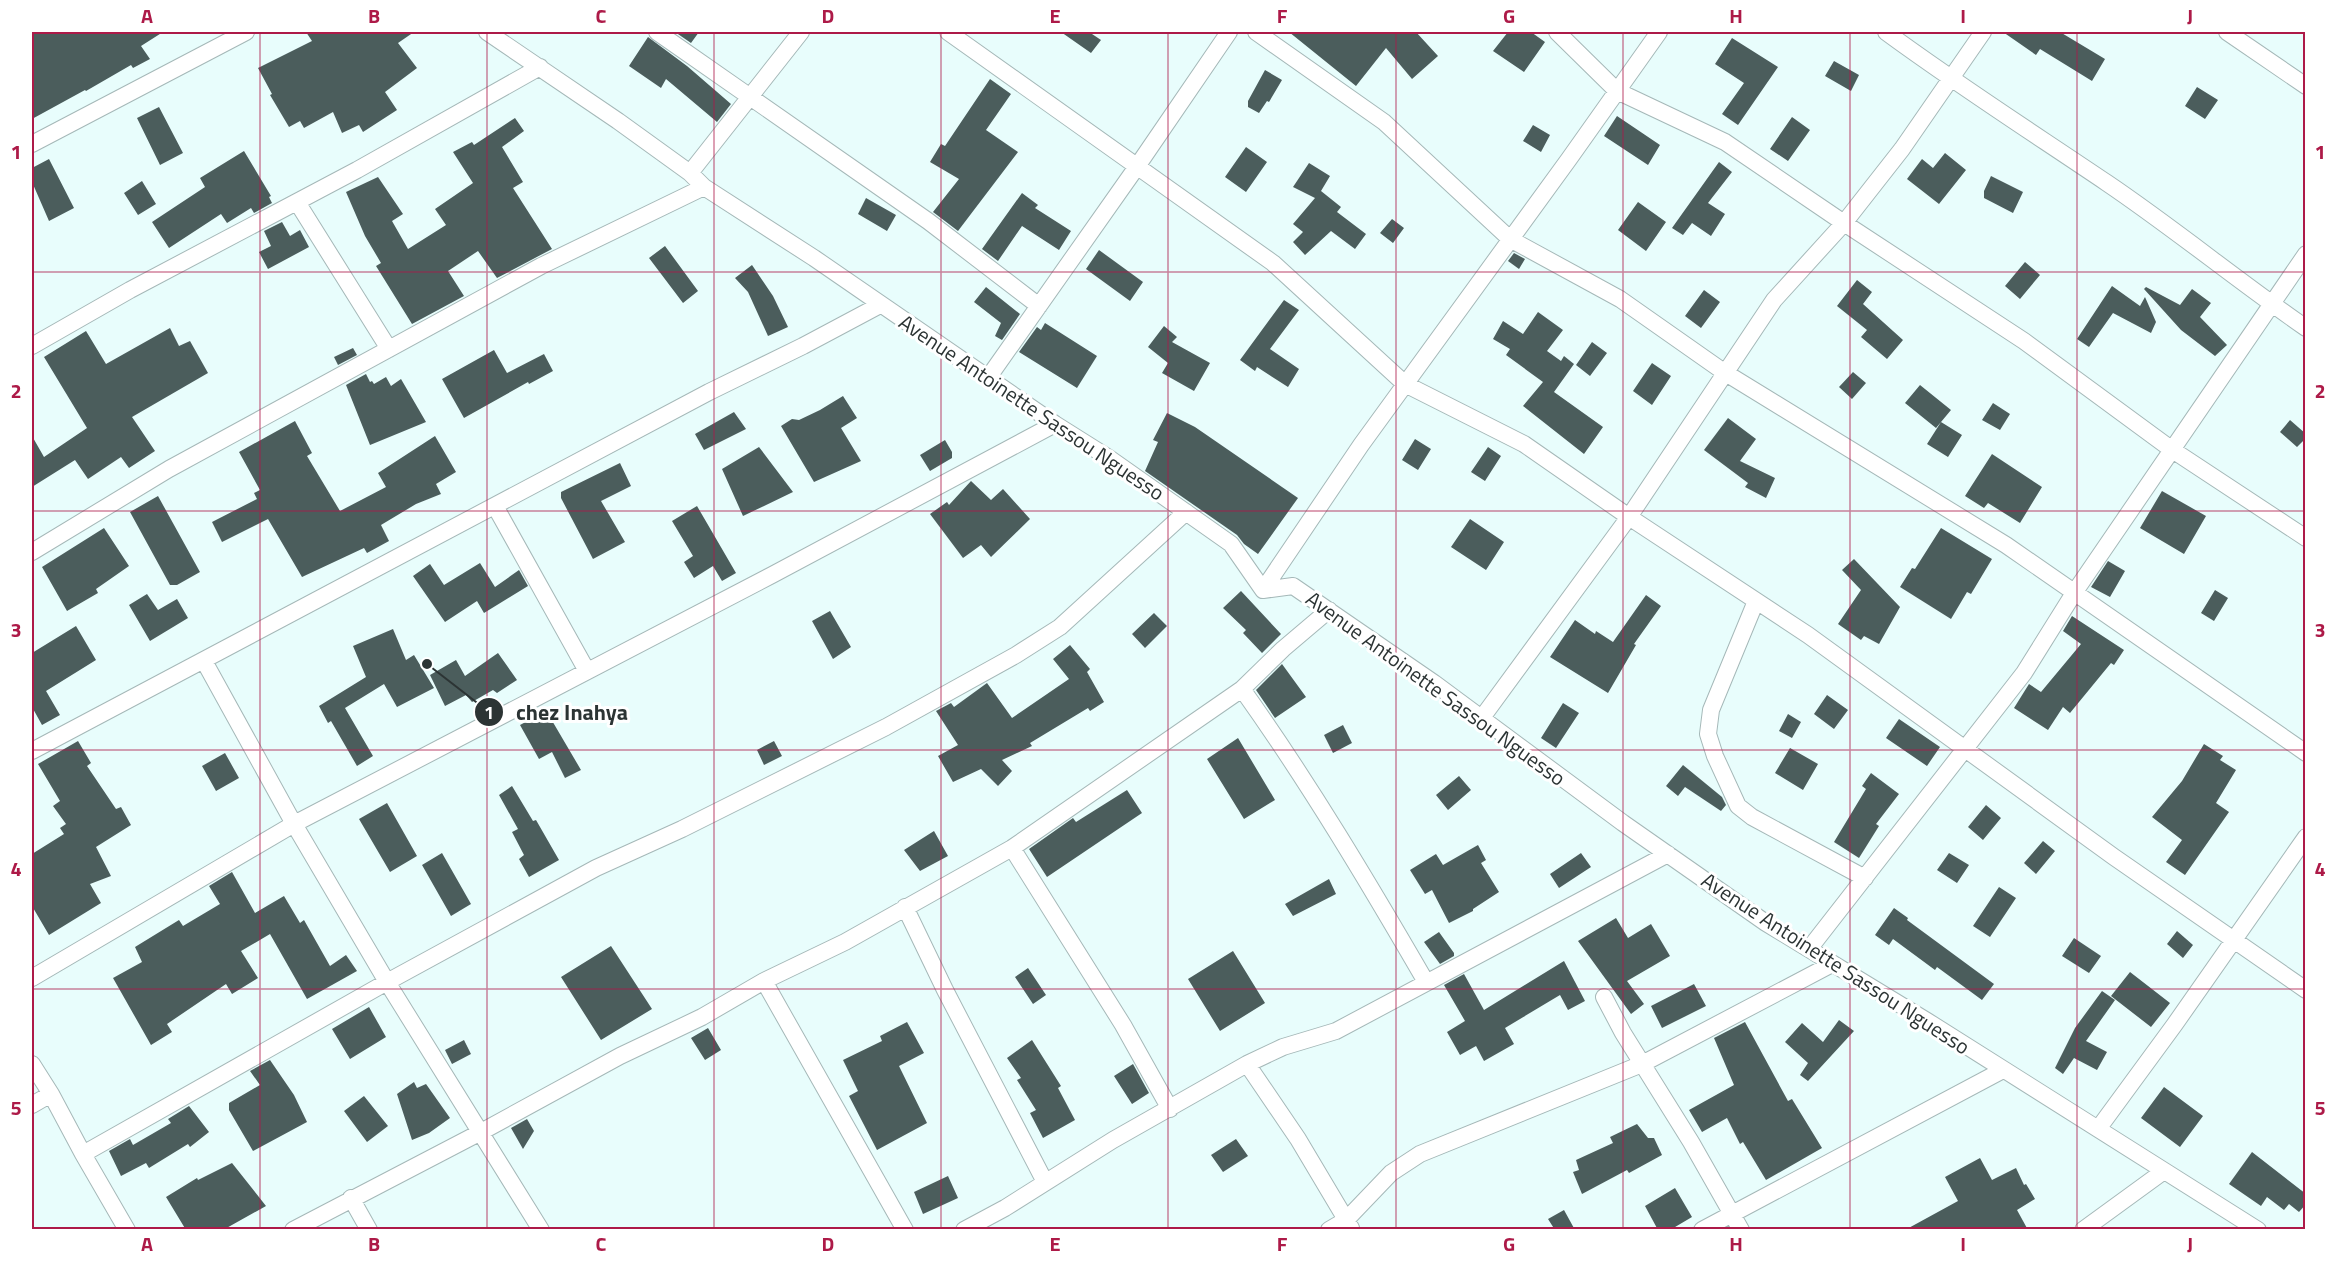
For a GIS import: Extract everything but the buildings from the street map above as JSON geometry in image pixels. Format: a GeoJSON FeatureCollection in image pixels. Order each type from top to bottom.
{"type":"FeatureCollection","features":[{"type":"Feature","properties":{"kind":"street"},"geometry":{"type":"LineString","coordinates":[[32,144],[246,32]]}},
{"type":"Feature","properties":{"kind":"street","name":"Avenue Antoinette Sassou Nguesso"},"geometry":{"type":"LineString","coordinates":[[488,32],[690,173],[704,187],[814,258],[1055,424],[1109,458],[1231,544],[1263,590],[1293,586],[1434,683],[1668,854],[1809,949],[1927,1020],[2258,1230]]}},
{"type":"Feature","properties":{"kind":"street"},"geometry":{"type":"LineString","coordinates":[[657,32],[928,221],[1039,306]]}},
{"type":"Feature","properties":{"kind":"street"},"geometry":{"type":"LineString","coordinates":[[690,173],[801,32]]}},
{"type":"Feature","properties":{"kind":"street"},"geometry":{"type":"LineString","coordinates":[[948,32],[1136,168],[1273,263],[1405,384],[1524,444],[1629,518],[1808,635],[1965,750],[2306,990]]}},
{"type":"Feature","properties":{"kind":"street"},"geometry":{"type":"LineString","coordinates":[[988,378],[1229,32]]}},
{"type":"Feature","properties":{"kind":"street"},"geometry":{"type":"LineString","coordinates":[[1256,32],[1384,122],[1510,239],[1620,299],[1724,372],[2006,545],[2306,753]]}},
{"type":"Feature","properties":{"kind":"street"},"geometry":{"type":"LineString","coordinates":[[1557,32],[1617,91],[1725,142],[1844,224],[2024,341],[2171,449],[2306,538]]}},
{"type":"Feature","properties":{"kind":"street"},"geometry":{"type":"LineString","coordinates":[[1263,590],[1361,445],[1659,32]]}},
{"type":"Feature","properties":{"kind":"street"},"geometry":{"type":"LineString","coordinates":[[1886,32],[1950,78],[2109,184],[2306,328]]}},
{"type":"Feature","properties":{"kind":"street"},"geometry":{"type":"LineString","coordinates":[[1481,719],[1629,518],[1774,300],[1844,224],[1902,148],[1983,32]]}},
{"type":"Feature","properties":{"kind":"street"},"geometry":{"type":"LineString","coordinates":[[2227,32],[2306,86]]}},
{"type":"Feature","properties":{"kind":"street"},"geometry":{"type":"LineString","coordinates":[[32,346],[130,290],[297,202],[540,67]]}},
{"type":"Feature","properties":{"kind":"street"},"geometry":{"type":"LineString","coordinates":[[32,552],[169,469],[541,266],[704,187]]}},
{"type":"Feature","properties":{"kind":"street"},"geometry":{"type":"LineString","coordinates":[[297,202],[389,349]]}},
{"type":"Feature","properties":{"kind":"street"},"geometry":{"type":"LineString","coordinates":[[1809,949],[2024,673],[2074,593],[2306,254]]}},
{"type":"Feature","properties":{"kind":"street"},"geometry":{"type":"LineString","coordinates":[[32,751],[709,392],[880,305]]}},
{"type":"Feature","properties":{"kind":"street"},"geometry":{"type":"LineString","coordinates":[[32,978],[294,824],[772,575],[1055,424]]}},
{"type":"Feature","properties":{"kind":"street"},"geometry":{"type":"LineString","coordinates":[[495,506],[587,670]]}},
{"type":"Feature","properties":{"kind":"street"},"geometry":{"type":"LineString","coordinates":[[83,1154],[387,982],[596,868],[682,830],[886,727],[1016,655],[1060,627],[1186,512]]}},
{"type":"Feature","properties":{"kind":"street"},"geometry":{"type":"LineString","coordinates":[[1756,601],[1711,710],[1708,734],[1715,756],[1738,806],[1752,817],[1865,878]]}},
{"type":"Feature","properties":{"kind":"street"},"geometry":{"type":"LineString","coordinates":[[293,1230],[481,1132],[569,1083],[702,1017],[764,981],[845,942],[1012,848],[1242,689],[1283,649],[1329,610]]}},
{"type":"Feature","properties":{"kind":"street"},"geometry":{"type":"LineString","coordinates":[[204,661],[294,824],[387,982],[541,1230]]}},
{"type":"Feature","properties":{"kind":"street"},"geometry":{"type":"LineString","coordinates":[[1242,689],[1276,737],[1369,884],[1426,982]]}},
{"type":"Feature","properties":{"kind":"street"},"geometry":{"type":"LineString","coordinates":[[2098,1129],[2306,837]]}},
{"type":"Feature","properties":{"kind":"street"},"geometry":{"type":"LineString","coordinates":[[1012,848],[1123,1024],[1170,1109]]}},
{"type":"Feature","properties":{"kind":"street"},"geometry":{"type":"LineString","coordinates":[[964,1230],[1247,1064],[1283,1047],[1336,1031],[1668,854]]}},
{"type":"Feature","properties":{"kind":"street"},"geometry":{"type":"LineString","coordinates":[[905,907],[945,990],[1045,1182]]}},
{"type":"Feature","properties":{"kind":"street"},"geometry":{"type":"LineString","coordinates":[[1329,1230],[1349,1225],[1391,1173],[1420,1154],[1486,1125],[1642,1064],[1832,964]]}},
{"type":"Feature","properties":{"kind":"street"},"geometry":{"type":"LineString","coordinates":[[764,981],[905,1230]]}},
{"type":"Feature","properties":{"kind":"street"},"geometry":{"type":"LineString","coordinates":[[1604,997],[1741,1230]]}},
{"type":"Feature","properties":{"kind":"street"},"geometry":{"type":"LineString","coordinates":[[32,1064],[128,1230]]}},
{"type":"Feature","properties":{"kind":"street"},"geometry":{"type":"LineString","coordinates":[[1247,1064],[1298,1139],[1349,1225]]}},
{"type":"Feature","properties":{"kind":"street"},"geometry":{"type":"LineString","coordinates":[[1702,1230],[2003,1070]]}},
{"type":"Feature","properties":{"kind":"street"},"geometry":{"type":"LineString","coordinates":[[32,1105],[51,1094]]}},
{"type":"Feature","properties":{"kind":"street"},"geometry":{"type":"LineString","coordinates":[[2083,1230],[2164,1171]]}},
{"type":"Feature","properties":{"kind":"street"},"geometry":{"type":"LineString","coordinates":[[351,1198],[369,1230]]}},
{"type":"Feature","properties":{"kind":"place","name":"chez Inahya"},"geometry":{"type":"Point","coordinates":[427,664]}}]}
